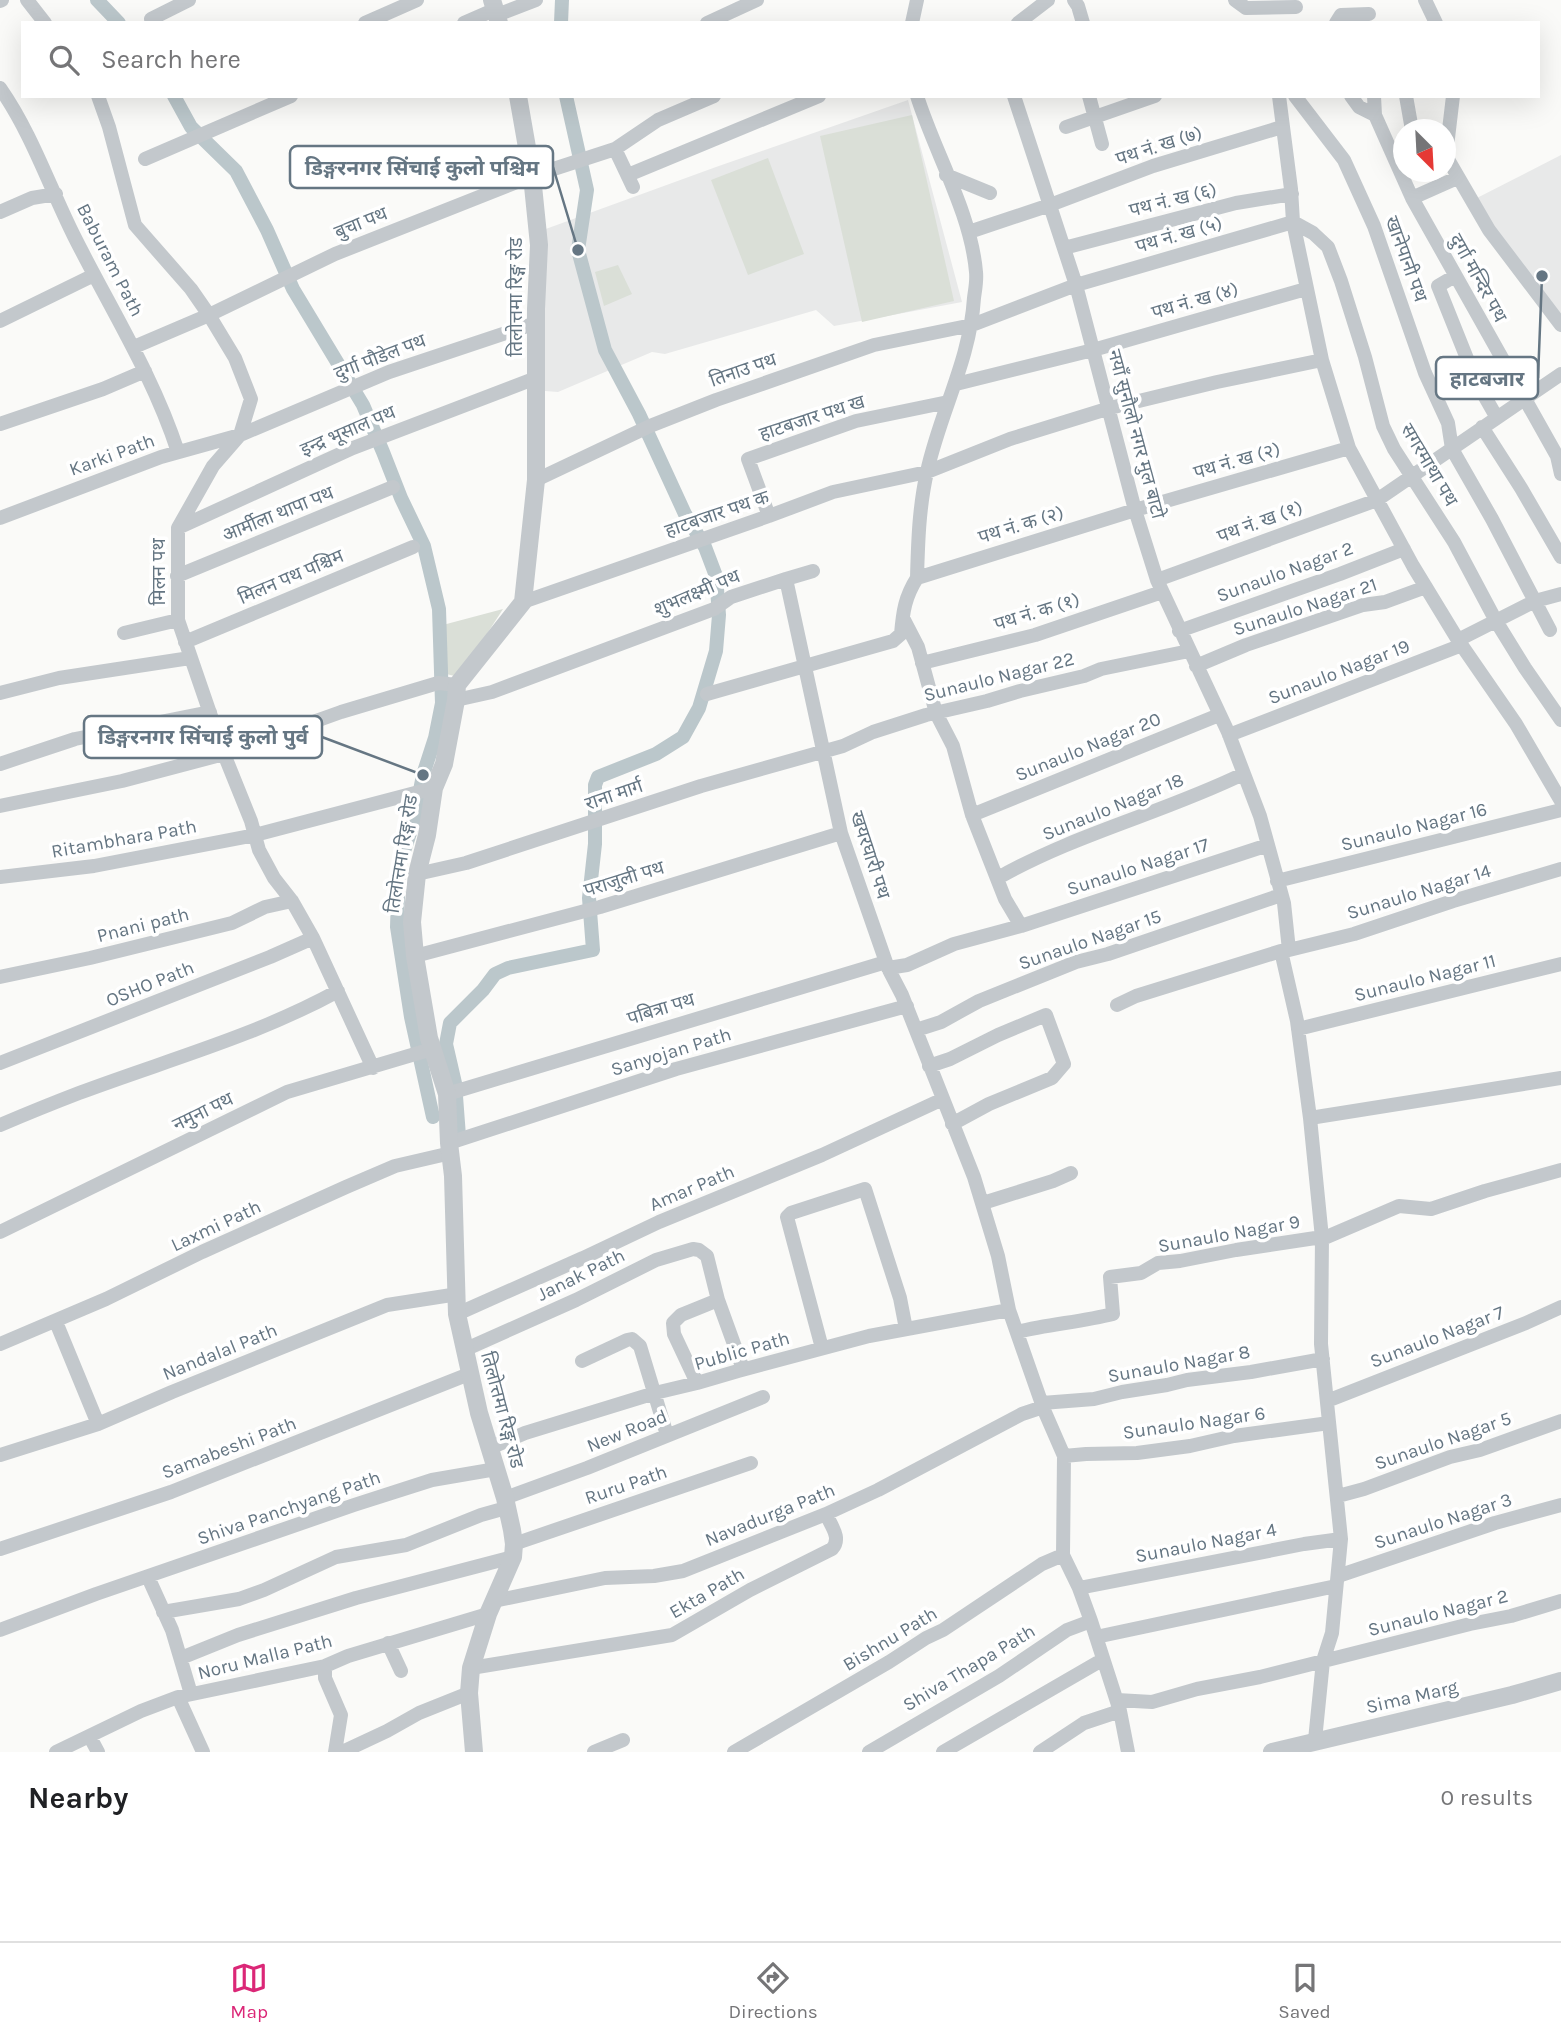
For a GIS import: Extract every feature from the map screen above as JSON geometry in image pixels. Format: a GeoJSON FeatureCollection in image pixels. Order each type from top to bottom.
{"type":"FeatureCollection","features":[{"type":"Feature","properties":{"kind":"street"},"geometry":{"type":"LineString","coordinates":[[27,0],[43,21]]}},
{"type":"Feature","properties":{"kind":"street"},"geometry":{"type":"LineString","coordinates":[[151,19],[189,0]]}},
{"type":"Feature","properties":{"kind":"street"},"geometry":{"type":"LineString","coordinates":[[370,21],[417,0]]}},
{"type":"Feature","properties":{"kind":"street"},"geometry":{"type":"LineString","coordinates":[[470,21],[536,0]]}},
{"type":"Feature","properties":{"kind":"street"},"geometry":{"type":"LineString","coordinates":[[711,21],[757,0]]}},
{"type":"Feature","properties":{"kind":"street"},"geometry":{"type":"LineString","coordinates":[[1021,21],[1048,0]]}},
{"type":"Feature","properties":{"kind":"street"},"geometry":{"type":"LineString","coordinates":[[1074,0],[1082,21]]}},
{"type":"Feature","properties":{"kind":"street"},"geometry":{"type":"LineString","coordinates":[[1235,0],[1245,8],[1296,4],[1291,21]]}},
{"type":"Feature","properties":{"kind":"street"},"geometry":{"type":"LineString","coordinates":[[1425,0],[1435,21]]}},
{"type":"Feature","properties":{"kind":"street"},"geometry":{"type":"LineString","coordinates":[[913,21],[919,1]]}},
{"type":"Feature","properties":{"kind":"street"},"geometry":{"type":"LineString","coordinates":[[1337,21],[1341,15],[1368,12]]}},
{"type":"Feature","properties":{"kind":"street","name":"Baburam Path"},"geometry":{"type":"LineString","coordinates":[[0,88],[31,140],[73,234],[134,347],[166,415],[178,452]]}},
{"type":"Feature","properties":{"kind":"street","name":"मिलन पथ"},"geometry":{"type":"LineString","coordinates":[[100,98],[135,225],[191,289],[209,315],[235,358],[251,399],[240,435],[213,467],[178,528],[178,620],[259,850],[313,937],[373,1068]]}},
{"type":"Feature","properties":{"kind":"street"},"geometry":{"type":"LineString","coordinates":[[145,159],[287,98]]}},
{"type":"Feature","properties":{"kind":"street","name":"तिलोत्तमा रिङ्ग रोड"},"geometry":{"type":"LineString","coordinates":[[513,1550],[513,1530],[479,1413],[457,1314],[447,1093],[432,1049],[415,956],[412,922],[417,874],[427,835],[433,788],[444,764],[457,692],[523,602],[536,480],[539,245],[520,98]]}},
{"type":"Feature","properties":{"kind":"street","name":"बुचा पथ"},"geometry":{"type":"LineString","coordinates":[[134,347],[209,315],[335,254],[532,176],[610,151],[658,120],[709,98]]}},
{"type":"Feature","properties":{"kind":"street"},"geometry":{"type":"LineString","coordinates":[[610,151],[631,181],[815,98]]}},
{"type":"Feature","properties":{"kind":"street"},"geometry":{"type":"LineString","coordinates":[[707,694],[893,641],[901,634],[904,605],[917,578],[919,521],[927,472],[972,325],[976,274],[969,232],[918,98]]}},
{"type":"Feature","properties":{"kind":"street","name":"नयाँ सुनौलो नगर मुल बाटो"},"geometry":{"type":"LineString","coordinates":[[1015,98],[1076,285],[1135,510],[1160,586],[1229,735],[1260,816],[1284,903],[1285,951],[1310,1118],[1322,1238],[1321,1343],[1341,1539],[1332,1633],[1323,1661],[1315,1741]]}},
{"type":"Feature","properties":{"kind":"street"},"geometry":{"type":"LineString","coordinates":[[1089,98],[1102,144]]}},
{"type":"Feature","properties":{"kind":"street"},"geometry":{"type":"LineString","coordinates":[[1066,127],[1149,98]]}},
{"type":"Feature","properties":{"kind":"street"},"geometry":{"type":"LineString","coordinates":[[1279,98],[1292,194],[1293,222],[1306,289],[1322,360],[1349,448],[1426,587],[1516,724],[1561,800]]}},
{"type":"Feature","properties":{"kind":"street","name":"खानेपानी पथ"},"geometry":{"type":"LineString","coordinates":[[1297,98],[1344,160],[1374,226],[1425,373],[1448,423],[1452,449],[1550,630]]}},
{"type":"Feature","properties":{"kind":"street"},"geometry":{"type":"LineString","coordinates":[[1352,98],[1359,107],[1375,115]]}},
{"type":"Feature","properties":{"kind":"street","name":"दुर्गा मन्दिर पथ"},"geometry":{"type":"LineString","coordinates":[[1374,98],[1375,115],[1393,152]]}},
{"type":"Feature","properties":{"kind":"street"},"geometry":{"type":"LineString","coordinates":[[1406,98],[1410,119]]}},
{"type":"Feature","properties":{"kind":"street"},"geometry":{"type":"LineString","coordinates":[[1450,119],[1453,98]]}},
{"type":"Feature","properties":{"kind":"street","name":"पथ नं. ख (७)"},"geometry":{"type":"LineString","coordinates":[[969,232],[1051,205],[1153,166],[1282,127]]}},
{"type":"Feature","properties":{"kind":"street"},"geometry":{"type":"LineString","coordinates":[[946,175],[990,193]]}},
{"type":"Feature","properties":{"kind":"street"},"geometry":{"type":"LineString","coordinates":[[1412,198],[1457,178],[1489,230],[1561,326]]}},
{"type":"Feature","properties":{"kind":"street","name":"दुर्गा मन्दिर पथ"},"geometry":{"type":"LineString","coordinates":[[1406,182],[1412,198],[1523,400],[1557,456],[1561,474]]}},
{"type":"Feature","properties":{"kind":"street"},"geometry":{"type":"LineString","coordinates":[[0,212],[32,198],[55,194]]}},
{"type":"Feature","properties":{"kind":"street","name":"पथ नं. ख (६)"},"geometry":{"type":"LineString","coordinates":[[1064,248],[1236,203],[1292,194]]}},
{"type":"Feature","properties":{"kind":"street","name":"पथ नं. ख (५)"},"geometry":{"type":"LineString","coordinates":[[972,325],[1076,285],[1293,222]]}},
{"type":"Feature","properties":{"kind":"street","name":"सगरमाथा पथ"},"geometry":{"type":"LineString","coordinates":[[1293,222],[1313,233],[1328,247],[1349,306],[1383,426],[1411,476],[1454,542],[1496,621],[1561,720]]}},
{"type":"Feature","properties":{"kind":"street"},"geometry":{"type":"LineString","coordinates":[[0,321],[94,275]]}},
{"type":"Feature","properties":{"kind":"street"},"geometry":{"type":"LineString","coordinates":[[1455,276],[1438,286],[1472,370],[1497,418]]}},
{"type":"Feature","properties":{"kind":"street","name":"पथ नं. ख (४)"},"geometry":{"type":"LineString","coordinates":[[956,384],[1093,351],[1306,289]]}},
{"type":"Feature","properties":{"kind":"street","name":"दुर्गा पौडेल पथ"},"geometry":{"type":"LineString","coordinates":[[240,435],[377,377],[536,323]]}},
{"type":"Feature","properties":{"kind":"street","name":"तिनाउ पथ"},"geometry":{"type":"LineString","coordinates":[[536,480],[645,428],[716,400],[874,345],[972,325]]}},
{"type":"Feature","properties":{"kind":"street","name":"हाटबजार पथ क"},"geometry":{"type":"LineString","coordinates":[[523,602],[833,492],[927,472],[1010,439],[1110,408],[1322,360]]}},
{"type":"Feature","properties":{"kind":"street"},"geometry":{"type":"LineString","coordinates":[[0,424],[103,389],[145,371]]}},
{"type":"Feature","properties":{"kind":"street","name":"पथ नं. ख (१)"},"geometry":{"type":"LineString","coordinates":[[1160,586],[1377,500],[1561,374]]}},
{"type":"Feature","properties":{"kind":"street","name":"इन्द्र भूसाल पथ"},"geometry":{"type":"LineString","coordinates":[[178,528],[377,438],[536,378]]}},
{"type":"Feature","properties":{"kind":"street","name":"हाटबजार पथ ख"},"geometry":{"type":"LineString","coordinates":[[769,516],[748,459],[856,421],[948,402]]}},
{"type":"Feature","properties":{"kind":"street"},"geometry":{"type":"LineString","coordinates":[[1482,427],[1561,557]]}},
{"type":"Feature","properties":{"kind":"street","name":"Karki Path"},"geometry":{"type":"LineString","coordinates":[[0,518],[161,457],[240,435]]}},
{"type":"Feature","properties":{"kind":"street","name":"पथ नं. ख (२)"},"geometry":{"type":"LineString","coordinates":[[1135,510],[1349,448]]}},
{"type":"Feature","properties":{"kind":"street","name":"आर्मीला थापा पथ"},"geometry":{"type":"LineString","coordinates":[[177,576],[393,487]]}},
{"type":"Feature","properties":{"kind":"street","name":"पथ नं. क (२)"},"geometry":{"type":"LineString","coordinates":[[917,578],[1135,510]]}},
{"type":"Feature","properties":{"kind":"street","name":"मिलन पथ पश्चिम"},"geometry":{"type":"LineString","coordinates":[[185,642],[413,547]]}},
{"type":"Feature","properties":{"kind":"street","name":"Sunaulo Nagar 2"},"geometry":{"type":"LineString","coordinates":[[1179,631],[1404,549]]}},
{"type":"Feature","properties":{"kind":"street","name":"शुभलक्ष्मी पथ"},"geometry":{"type":"LineString","coordinates":[[224,754],[341,712],[438,683],[457,692],[492,692],[718,606],[731,597],[813,571]]}},
{"type":"Feature","properties":{"kind":"street"},"geometry":{"type":"LineString","coordinates":[[786,579],[822,752]]}},
{"type":"Feature","properties":{"kind":"street","name":"पथ नं. क (१)"},"geometry":{"type":"LineString","coordinates":[[922,663],[1035,635],[1160,586]]}},
{"type":"Feature","properties":{"kind":"street","name":"Sunaulo Nagar 21"},"geometry":{"type":"LineString","coordinates":[[1196,666],[1246,645],[1363,605],[1385,602],[1426,587]]}},
{"type":"Feature","properties":{"kind":"street","name":"Sunaulo Nagar 19"},"geometry":{"type":"LineString","coordinates":[[1229,735],[1460,642],[1535,601],[1561,594]]}},
{"type":"Feature","properties":{"kind":"street"},"geometry":{"type":"LineString","coordinates":[[902,618],[918,647],[936,713],[953,746],[972,815],[1005,899],[1021,926]]}},
{"type":"Feature","properties":{"kind":"street"},"geometry":{"type":"LineString","coordinates":[[124,633],[178,620]]}},
{"type":"Feature","properties":{"kind":"street","name":"Sunaulo Nagar 22"},"geometry":{"type":"LineString","coordinates":[[822,752],[873,732],[936,713],[1084,676],[1101,669],[1189,651]]}},
{"type":"Feature","properties":{"kind":"street"},"geometry":{"type":"LineString","coordinates":[[0,693],[59,678],[190,658]]}},
{"type":"Feature","properties":{"kind":"street"},"geometry":{"type":"LineString","coordinates":[[0,764],[75,739],[210,712]]}},
{"type":"Feature","properties":{"kind":"street","name":"Sunaulo Nagar 20"},"geometry":{"type":"LineString","coordinates":[[972,815],[1219,715]]}},
{"type":"Feature","properties":{"kind":"street","name":"राना मार्ग"},"geometry":{"type":"LineString","coordinates":[[417,874],[466,863],[701,786],[822,752]]}},
{"type":"Feature","properties":{"kind":"street","name":"खयरघारी पथ"},"geometry":{"type":"LineString","coordinates":[[822,752],[841,833],[887,965],[907,1006],[974,1177],[998,1256],[1009,1310],[1042,1405],[1065,1456]]}},
{"type":"Feature","properties":{"kind":"street"},"geometry":{"type":"LineString","coordinates":[[0,806],[122,781],[224,754]]}},
{"type":"Feature","properties":{"kind":"street","name":"Sunaulo Nagar 18"},"geometry":{"type":"LineString","coordinates":[[998,878],[1023,864],[1243,774]]}},
{"type":"Feature","properties":{"kind":"street","name":"Ritambhara Path"},"geometry":{"type":"LineString","coordinates":[[0,877],[94,866],[255,835],[433,788]]}},
{"type":"Feature","properties":{"kind":"street","name":"Sunaulo Nagar 16"},"geometry":{"type":"LineString","coordinates":[[1279,888],[1561,810]]}},
{"type":"Feature","properties":{"kind":"street","name":"पराजुली पथ"},"geometry":{"type":"LineString","coordinates":[[415,956],[600,907],[841,833]]}},
{"type":"Feature","properties":{"kind":"street","name":"Sunaulo Nagar 17"},"geometry":{"type":"LineString","coordinates":[[887,965],[907,965],[954,944],[1021,926],[1268,845]]}},
{"type":"Feature","properties":{"kind":"street","name":"Sunaulo Nagar 14"},"geometry":{"type":"LineString","coordinates":[[1117,1005],[1136,996],[1285,951],[1354,934],[1452,901],[1561,869]]}},
{"type":"Feature","properties":{"kind":"street","name":"Sunaulo Nagar 15"},"geometry":{"type":"LineString","coordinates":[[916,1030],[941,1022],[979,1001],[1076,962],[1108,954],[1279,888]]}},
{"type":"Feature","properties":{"kind":"street","name":"Pnani path"},"geometry":{"type":"LineString","coordinates":[[0,977],[232,923],[265,907],[292,901]]}},
{"type":"Feature","properties":{"kind":"street","name":"OSHO Path"},"geometry":{"type":"LineString","coordinates":[[0,1063],[257,962],[313,937]]}},
{"type":"Feature","properties":{"kind":"street","name":"Sunaulo Nagar 11"},"geometry":{"type":"LineString","coordinates":[[1298,1029],[1561,964]]}},
{"type":"Feature","properties":{"kind":"street","name":"पबित्रा पथ"},"geometry":{"type":"LineString","coordinates":[[447,1093],[887,965]]}},
{"type":"Feature","properties":{"kind":"street"},"geometry":{"type":"LineString","coordinates":[[0,1125],[79,1093],[206,1050],[303,1011],[338,991]]}},
{"type":"Feature","properties":{"kind":"street","name":"Sanyojan Path"},"geometry":{"type":"LineString","coordinates":[[450,1148],[676,1069],[907,1006]]}},
{"type":"Feature","properties":{"kind":"street"},"geometry":{"type":"LineString","coordinates":[[929,1066],[1046,1015],[1063,1064],[1052,1078],[989,1104],[952,1124]]}},
{"type":"Feature","properties":{"kind":"street","name":"नमुना पथ"},"geometry":{"type":"LineString","coordinates":[[0,1232],[287,1092],[432,1049]]}},
{"type":"Feature","properties":{"kind":"street"},"geometry":{"type":"LineString","coordinates":[[1310,1118],[1561,1077]]}},
{"type":"Feature","properties":{"kind":"street","name":"Amar Path"},"geometry":{"type":"LineString","coordinates":[[457,1314],[659,1222],[822,1156],[943,1098]]}},
{"type":"Feature","properties":{"kind":"street","name":"Laxmi Path"},"geometry":{"type":"LineString","coordinates":[[0,1344],[56,1322],[345,1187],[450,1148]]}},
{"type":"Feature","properties":{"kind":"street"},"geometry":{"type":"LineString","coordinates":[[1322,1238],[1399,1206],[1431,1209],[1561,1170]]}},
{"type":"Feature","properties":{"kind":"street"},"geometry":{"type":"LineString","coordinates":[[983,1203],[1071,1173]]}},
{"type":"Feature","properties":{"kind":"street"},"geometry":{"type":"LineString","coordinates":[[822,1349],[788,1217],[791,1213],[865,1188],[900,1297],[906,1329]]}},
{"type":"Feature","properties":{"kind":"street","name":"Sunaulo Nagar 9"},"geometry":{"type":"LineString","coordinates":[[1017,1332],[1113,1314],[1111,1277],[1141,1273],[1158,1263],[1322,1238]]}},
{"type":"Feature","properties":{"kind":"street","name":"Janak Path"},"geometry":{"type":"LineString","coordinates":[[464,1350],[656,1261],[693,1248],[707,1256],[718,1300]]}},
{"type":"Feature","properties":{"kind":"street","name":"Nandalal Path"},"geometry":{"type":"LineString","coordinates":[[0,1455],[98,1424],[387,1306],[458,1294]]}},
{"type":"Feature","properties":{"kind":"street"},"geometry":{"type":"LineString","coordinates":[[698,1383],[674,1334],[673,1323],[681,1315],[718,1300],[743,1369]]}},
{"type":"Feature","properties":{"kind":"street","name":"Sunaulo Nagar 7"},"geometry":{"type":"LineString","coordinates":[[1327,1401],[1561,1307]]}},
{"type":"Feature","properties":{"kind":"street","name":"Public Path"},"geometry":{"type":"LineString","coordinates":[[490,1448],[525,1433],[743,1369],[869,1336],[1009,1310]]}},
{"type":"Feature","properties":{"kind":"street"},"geometry":{"type":"LineString","coordinates":[[56,1322],[98,1424]]}},
{"type":"Feature","properties":{"kind":"street"},"geometry":{"type":"LineString","coordinates":[[582,1360],[632,1339],[640,1346],[667,1435]]}},
{"type":"Feature","properties":{"kind":"street","name":"Sunaulo Nagar 8"},"geometry":{"type":"LineString","coordinates":[[1042,1405],[1094,1399],[1187,1380],[1323,1359]]}},
{"type":"Feature","properties":{"kind":"street","name":"Samabeshi Path"},"geometry":{"type":"LineString","coordinates":[[0,1549],[171,1492],[470,1374]]}},
{"type":"Feature","properties":{"kind":"street","name":"New Road"},"geometry":{"type":"LineString","coordinates":[[163,1612],[239,1599],[335,1557],[406,1545],[764,1397]]}},
{"type":"Feature","properties":{"kind":"street","name":"Navadurga Path"},"geometry":{"type":"LineString","coordinates":[[491,1607],[605,1578],[671,1574],[826,1514],[1042,1405]]}},
{"type":"Feature","properties":{"kind":"street","name":"Sunaulo Nagar 5"},"geometry":{"type":"LineString","coordinates":[[1338,1496],[1450,1457],[1480,1451],[1561,1421]]}},
{"type":"Feature","properties":{"kind":"street","name":"Sunaulo Nagar 6"},"geometry":{"type":"LineString","coordinates":[[1065,1456],[1137,1453],[1329,1423]]}},
{"type":"Feature","properties":{"kind":"street"},"geometry":{"type":"LineString","coordinates":[[1065,1456],[1063,1555],[1091,1621],[1118,1706],[1128,1752]]}},
{"type":"Feature","properties":{"kind":"street","name":"Ruru Path"},"geometry":{"type":"LineString","coordinates":[[181,1658],[238,1635],[513,1550],[751,1462]]}},
{"type":"Feature","properties":{"kind":"street","name":"Shiva Panchyang Path"},"geometry":{"type":"LineString","coordinates":[[0,1630],[354,1505],[419,1484],[496,1469]]}},
{"type":"Feature","properties":{"kind":"street","name":"Sunaulo Nagar 3"},"geometry":{"type":"LineString","coordinates":[[1096,1637],[1337,1581],[1495,1523],[1561,1505]]}},
{"type":"Feature","properties":{"kind":"street","name":"Ekta Path"},"geometry":{"type":"LineString","coordinates":[[471,1668],[671,1635],[750,1590],[832,1549],[837,1544],[837,1538],[826,1514]]}},
{"type":"Feature","properties":{"kind":"street","name":"Sunaulo Nagar 4"},"geometry":{"type":"LineString","coordinates":[[1079,1588],[1341,1539]]}},
{"type":"Feature","properties":{"kind":"street"},"geometry":{"type":"LineString","coordinates":[[474,1752],[469,1693],[471,1668],[513,1550]]}},
{"type":"Feature","properties":{"kind":"street","name":"Bishnu Path"},"geometry":{"type":"LineString","coordinates":[[734,1752],[943,1630],[1042,1564],[1063,1555]]}},
{"type":"Feature","properties":{"kind":"street"},"geometry":{"type":"LineString","coordinates":[[148,1577],[172,1630],[181,1658],[184,1695],[203,1752]]}},
{"type":"Feature","properties":{"kind":"street","name":"Sunaulo Nagar 2"},"geometry":{"type":"LineString","coordinates":[[1118,1706],[1152,1703],[1197,1689],[1260,1677],[1511,1616],[1561,1601]]}},
{"type":"Feature","properties":{"kind":"street","name":"Noru Malla Path"},"geometry":{"type":"LineString","coordinates":[[56,1752],[184,1695],[325,1666],[491,1607]]}},
{"type":"Feature","properties":{"kind":"street","name":"Shiva Thapa Path"},"geometry":{"type":"LineString","coordinates":[[869,1752],[999,1676],[1067,1630],[1091,1621]]}},
{"type":"Feature","properties":{"kind":"street"},"geometry":{"type":"LineString","coordinates":[[388,1643],[401,1671]]}},
{"type":"Feature","properties":{"kind":"street"},"geometry":{"type":"LineString","coordinates":[[943,1752],[1102,1660]]}},
{"type":"Feature","properties":{"kind":"street"},"geometry":{"type":"LineString","coordinates":[[325,1666],[325,1678],[341,1715],[335,1752]]}},
{"type":"Feature","properties":{"kind":"street","name":"Sima Marg"},"geometry":{"type":"LineString","coordinates":[[1272,1752],[1561,1681]]}},
{"type":"Feature","properties":{"kind":"street"},"geometry":{"type":"LineString","coordinates":[[342,1752],[419,1713],[469,1693]]}},
{"type":"Feature","properties":{"kind":"street"},"geometry":{"type":"LineString","coordinates":[[1040,1752],[1084,1723],[1118,1706]]}},
{"type":"Feature","properties":{"kind":"street"},"geometry":{"type":"LineString","coordinates":[[90,1737],[98,1752]]}},
{"type":"Feature","properties":{"kind":"street"},"geometry":{"type":"LineString","coordinates":[[594,1752],[623,1740]]}},
{"type":"Feature","properties":{"kind":"shaded area"},"geometry":{"type":"Polygon","coordinates":[[[908,100],[962,302],[834,326],[816,310],[665,354],[652,352],[558,392],[545,391],[543,230],[908,100]]]}},
{"type":"Feature","properties":{"kind":"shaded area"},"geometry":{"type":"Polygon","coordinates":[[[912,115],[954,301],[862,322],[820,136],[912,115]]]}},
{"type":"Feature","properties":{"kind":"shaded area"},"geometry":{"type":"Polygon","coordinates":[[[1561,155],[1561,325],[1471,201],[1561,155]]]}},
{"type":"Feature","properties":{"kind":"shaded area"},"geometry":{"type":"Polygon","coordinates":[[[768,158],[804,254],[748,275],[711,180],[768,158]]]}},
{"type":"Feature","properties":{"kind":"shaded area"},"geometry":{"type":"Polygon","coordinates":[[[618,265],[632,294],[604,306],[595,272],[618,265]]]}},
{"type":"Feature","properties":{"kind":"shaded area"},"geometry":{"type":"Polygon","coordinates":[[[503,609],[459,677],[442,673],[439,626],[503,609]]]}},
{"type":"Feature","properties":{"kind":"waterway"},"geometry":{"type":"LineString","coordinates":[[97,0],[117,21]]}},
{"type":"Feature","properties":{"kind":"waterway"},"geometry":{"type":"LineString","coordinates":[[561,21],[562,0]]}},
{"type":"Feature","properties":{"kind":"waterway"},"geometry":{"type":"LineString","coordinates":[[175,98],[191,127],[236,171],[267,230],[293,289],[363,405],[424,546],[439,609],[442,703],[414,821],[399,866],[397,927],[411,1017],[433,1117]]}},
{"type":"Feature","properties":{"kind":"waterway"},"geometry":{"type":"LineString","coordinates":[[459,1136],[455,1083],[446,1044],[450,1023],[495,974],[508,968],[593,950],[589,898],[595,844],[595,785],[598,777],[656,754],[683,737],[699,708],[716,651],[719,615],[716,576],[705,547],[685,514],[639,414],[605,350],[578,250],[587,190],[566,98]]}},
{"type":"Feature","properties":{"kind":"place","name":"डिङ्गरनगर सिंचाई कुलो पश्चिम"},"geometry":{"type":"Point","coordinates":[578,250]}},
{"type":"Feature","properties":{"kind":"place","name":"हाटबजार"},"geometry":{"type":"Point","coordinates":[1542,276]}},
{"type":"Feature","properties":{"kind":"place","name":"डिङ्गरनगर सिंचाई कुलो पुर्व"},"geometry":{"type":"Point","coordinates":[423,775]}}]}
